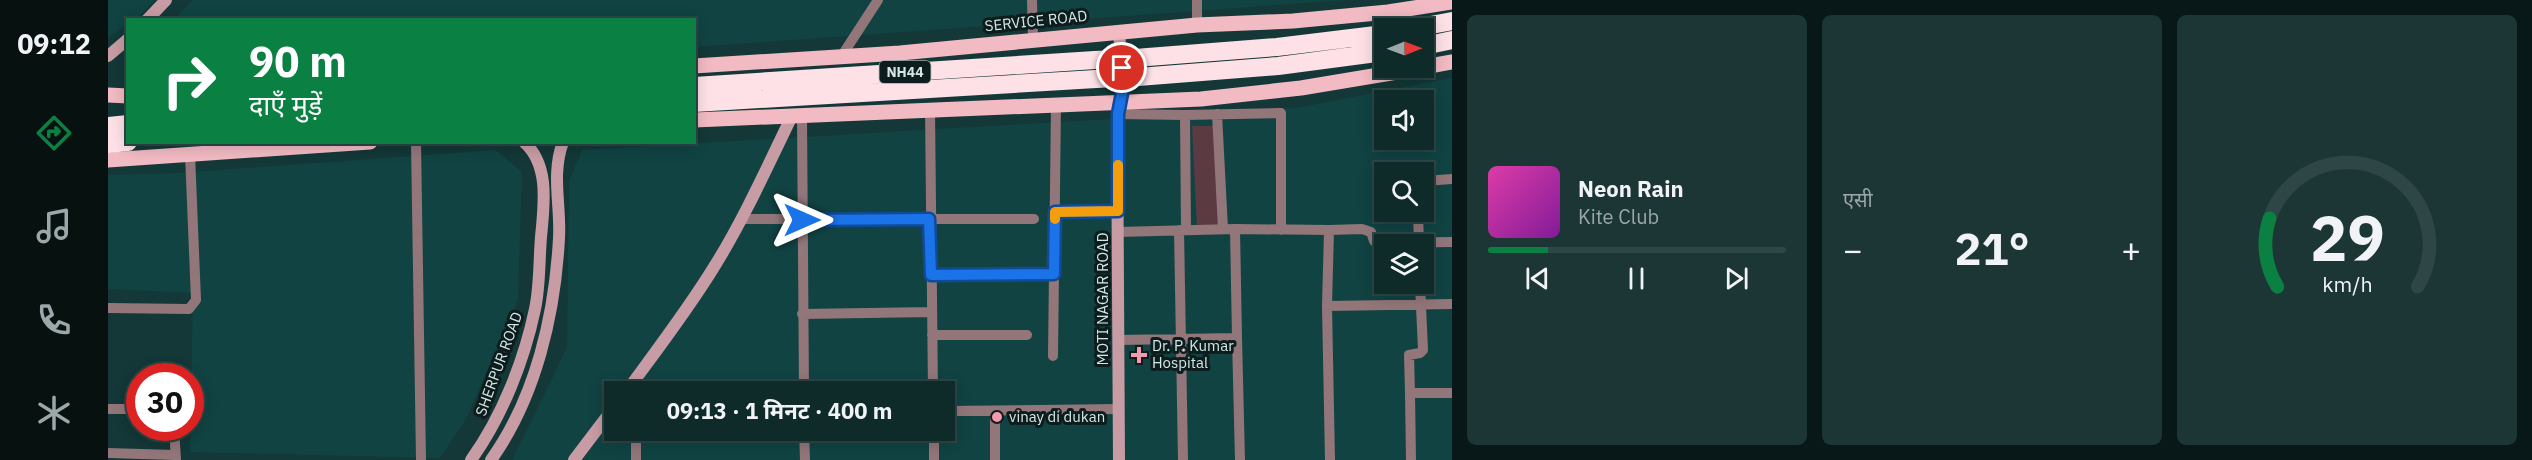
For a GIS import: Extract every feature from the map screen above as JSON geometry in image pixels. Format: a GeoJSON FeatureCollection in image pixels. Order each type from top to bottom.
{"type":"FeatureCollection","features":[{"type":"Feature","properties":{"kind":"highway"},"geometry":{"type":"LineString","coordinates":[[1434,24],[1452,21]]}},
{"type":"Feature","properties":{"kind":"highway","name":"NH44"},"geometry":{"type":"LineString","coordinates":[[696,86],[1135,58],[1276,47],[1374,35]]}},
{"type":"Feature","properties":{"kind":"highway"},"geometry":{"type":"LineString","coordinates":[[1434,43],[1452,40]]}},
{"type":"Feature","properties":{"kind":"highway","name":"NH44"},"geometry":{"type":"LineString","coordinates":[[696,103],[1138,77],[1278,66],[1374,53]]}},
{"type":"Feature","properties":{"kind":"highway"},"geometry":{"type":"LineString","coordinates":[[108,126],[126,124]]}},
{"type":"Feature","properties":{"kind":"highway"},"geometry":{"type":"LineString","coordinates":[[108,144],[126,141]]}},
{"type":"Feature","properties":{"kind":"main road","name":"SERVICE ROAD"},"geometry":{"type":"LineString","coordinates":[[696,66],[841,57],[1197,25],[1312,19],[1388,12],[1452,2]]}},
{"type":"Feature","properties":{"kind":"main road"},"geometry":{"type":"LineString","coordinates":[[1434,65],[1452,62]]}},
{"type":"Feature","properties":{"kind":"main road"},"geometry":{"type":"LineString","coordinates":[[696,120],[1056,104],[1119,108],[1246,95],[1374,75]]}},
{"type":"Feature","properties":{"kind":"main road"},"geometry":{"type":"LineString","coordinates":[[108,95],[126,96]]}},
{"type":"Feature","properties":{"kind":"main road"},"geometry":{"type":"LineString","coordinates":[[131,144],[143,157]]}},
{"type":"Feature","properties":{"kind":"main road"},"geometry":{"type":"LineString","coordinates":[[108,160],[340,144]]}},
{"type":"Feature","properties":{"kind":"street"},"geometry":{"type":"LineString","coordinates":[[149,18],[166,0]]}},
{"type":"Feature","properties":{"kind":"street"},"geometry":{"type":"LineString","coordinates":[[841,57],[878,0]]}},
{"type":"Feature","properties":{"kind":"street"},"geometry":{"type":"LineString","coordinates":[[1032,0],[1034,39]]}},
{"type":"Feature","properties":{"kind":"street"},"geometry":{"type":"LineString","coordinates":[[1197,0],[1197,25]]}},
{"type":"Feature","properties":{"kind":"street","name":"MOTI NAGAR ROAD"},"geometry":{"type":"LineString","coordinates":[[1119,31],[1123,88],[1119,108],[1119,460]]}},
{"type":"Feature","properties":{"kind":"street"},"geometry":{"type":"LineString","coordinates":[[108,56],[124,44]]}},
{"type":"Feature","properties":{"kind":"street"},"geometry":{"type":"LineString","coordinates":[[108,67],[124,44]]}},
{"type":"Feature","properties":{"kind":"street"},"geometry":{"type":"LineString","coordinates":[[1053,356],[1056,104]]}},
{"type":"Feature","properties":{"kind":"street"},"geometry":{"type":"LineString","coordinates":[[1119,108],[1185,115],[1281,113],[1281,230]]}},
{"type":"Feature","properties":{"kind":"street"},"geometry":{"type":"LineString","coordinates":[[930,109],[929,219],[933,381]]}},
{"type":"Feature","properties":{"kind":"street"},"geometry":{"type":"LineString","coordinates":[[108,113],[114,139],[108,152]]}},
{"type":"Feature","properties":{"kind":"street"},"geometry":{"type":"LineString","coordinates":[[1217,114],[1223,229]]}},
{"type":"Feature","properties":{"kind":"street"},"geometry":{"type":"LineString","coordinates":[[1183,460],[1181,339],[1185,115]]}},
{"type":"Feature","properties":{"kind":"street"},"geometry":{"type":"LineString","coordinates":[[634,381],[683,315],[715,266],[797,116]]}},
{"type":"Feature","properties":{"kind":"street"},"geometry":{"type":"LineString","coordinates":[[797,116],[802,220],[804,381]]}},
{"type":"Feature","properties":{"kind":"street"},"geometry":{"type":"LineString","coordinates":[[416,144],[421,460]]}},
{"type":"Feature","properties":{"kind":"street","name":"SHERPUR ROAD"},"geometry":{"type":"LineString","coordinates":[[471,460],[495,422],[522,355],[535,309],[544,218],[542,170],[538,158],[526,144]]}},
{"type":"Feature","properties":{"kind":"street"},"geometry":{"type":"LineString","coordinates":[[491,460],[509,433],[540,355],[556,287],[560,234],[556,171],[563,144]]}},
{"type":"Feature","properties":{"kind":"street"},"geometry":{"type":"LineString","coordinates":[[108,308],[189,309],[195,305],[190,154]]}},
{"type":"Feature","properties":{"kind":"street"},"geometry":{"type":"LineString","coordinates":[[1434,180],[1452,179]]}},
{"type":"Feature","properties":{"kind":"street"},"geometry":{"type":"LineString","coordinates":[[1055,212],[1118,211]]}},
{"type":"Feature","properties":{"kind":"street"},"geometry":{"type":"LineString","coordinates":[[741,219],[1034,219]]}},
{"type":"Feature","properties":{"kind":"street"},"geometry":{"type":"LineString","coordinates":[[1235,229],[1240,460]]}},
{"type":"Feature","properties":{"kind":"street"},"geometry":{"type":"LineString","coordinates":[[1118,232],[1362,229],[1371,232],[1374,238]]}},
{"type":"Feature","properties":{"kind":"street"},"geometry":{"type":"LineString","coordinates":[[1329,230],[1330,460]]}},
{"type":"Feature","properties":{"kind":"street"},"geometry":{"type":"LineString","coordinates":[[542,236],[560,234]]}},
{"type":"Feature","properties":{"kind":"street"},"geometry":{"type":"LineString","coordinates":[[1434,243],[1452,242]]}},
{"type":"Feature","properties":{"kind":"street"},"geometry":{"type":"LineString","coordinates":[[931,275],[1054,274]]}},
{"type":"Feature","properties":{"kind":"street"},"geometry":{"type":"LineString","coordinates":[[1411,460],[1409,355],[1420,353],[1422,350],[1420,294]]}},
{"type":"Feature","properties":{"kind":"street"},"geometry":{"type":"LineString","coordinates":[[1328,306],[1452,304]]}},
{"type":"Feature","properties":{"kind":"street"},"geometry":{"type":"LineString","coordinates":[[802,314],[932,312]]}},
{"type":"Feature","properties":{"kind":"street"},"geometry":{"type":"LineString","coordinates":[[932,335],[1027,335]]}},
{"type":"Feature","properties":{"kind":"street"},"geometry":{"type":"LineString","coordinates":[[1119,340],[1237,338]]}},
{"type":"Feature","properties":{"kind":"street"},"geometry":{"type":"LineString","coordinates":[[1410,393],[1452,393]]}},
{"type":"Feature","properties":{"kind":"street"},"geometry":{"type":"LineString","coordinates":[[108,409],[126,409]]}},
{"type":"Feature","properties":{"kind":"street"},"geometry":{"type":"LineString","coordinates":[[955,411],[1119,409]]}},
{"type":"Feature","properties":{"kind":"street"},"geometry":{"type":"LineString","coordinates":[[995,411],[995,460]]}},
{"type":"Feature","properties":{"kind":"street"},"geometry":{"type":"LineString","coordinates":[[574,460],[604,424]]}},
{"type":"Feature","properties":{"kind":"street"},"geometry":{"type":"LineString","coordinates":[[108,453],[176,458],[175,441]]}},
{"type":"Feature","properties":{"kind":"street"},"geometry":{"type":"LineString","coordinates":[[636,441],[636,460]]}},
{"type":"Feature","properties":{"kind":"street"},"geometry":{"type":"LineString","coordinates":[[804,441],[805,460]]}},
{"type":"Feature","properties":{"kind":"street"},"geometry":{"type":"LineString","coordinates":[[934,441],[934,460]]}},
{"type":"Feature","properties":{"kind":"shaded area"},"geometry":{"type":"Polygon","coordinates":[[[108,0],[155,0],[137,18],[126,18],[126,26],[108,38],[108,0]]]}},
{"type":"Feature","properties":{"kind":"shaded area"},"geometry":{"type":"Polygon","coordinates":[[[192,0],[1348,0],[696,47],[696,18],[176,18],[192,0]]]}},
{"type":"Feature","properties":{"kind":"shaded area"},"geometry":{"type":"Polygon","coordinates":[[[1452,78],[1452,460],[512,460],[567,348],[569,181],[582,150],[1296,108],[1374,93],[1374,150],[1434,150],[1434,90],[1390,90],[1452,78]]]}},
{"type":"Feature","properties":{"kind":"shaded area"},"geometry":{"type":"Polygon","coordinates":[[[1192,126],[1219,126],[1226,225],[1197,228],[1192,126]]]}},
{"type":"Feature","properties":{"kind":"shaded area"},"geometry":{"type":"Polygon","coordinates":[[[495,150],[522,172],[518,300],[466,419],[440,458],[190,452],[190,441],[204,441],[204,363],[192,363],[193,293],[108,289],[108,175],[177,173],[495,150]]]}},
{"type":"Feature","properties":{"kind":"slow traffic"},"geometry":{"type":"LineString","coordinates":[[1055,219],[1055,212],[1118,211],[1118,165]]}},
{"type":"Feature","properties":{"kind":"place","name":"Dr. P. Kumar Hospital"},"geometry":{"type":"Point","coordinates":[1139,355]}},
{"type":"Feature","properties":{"kind":"place","name":"vinay di dukan"},"geometry":{"type":"Point","coordinates":[997,417]}},
{"type":"Feature","properties":{"kind":"route"},"geometry":{"type":"LineString","coordinates":[[802,220],[929,219],[931,275],[1054,274],[1055,212],[1118,211],[1118,109],[1123,88],[1122,68]]}}]}
